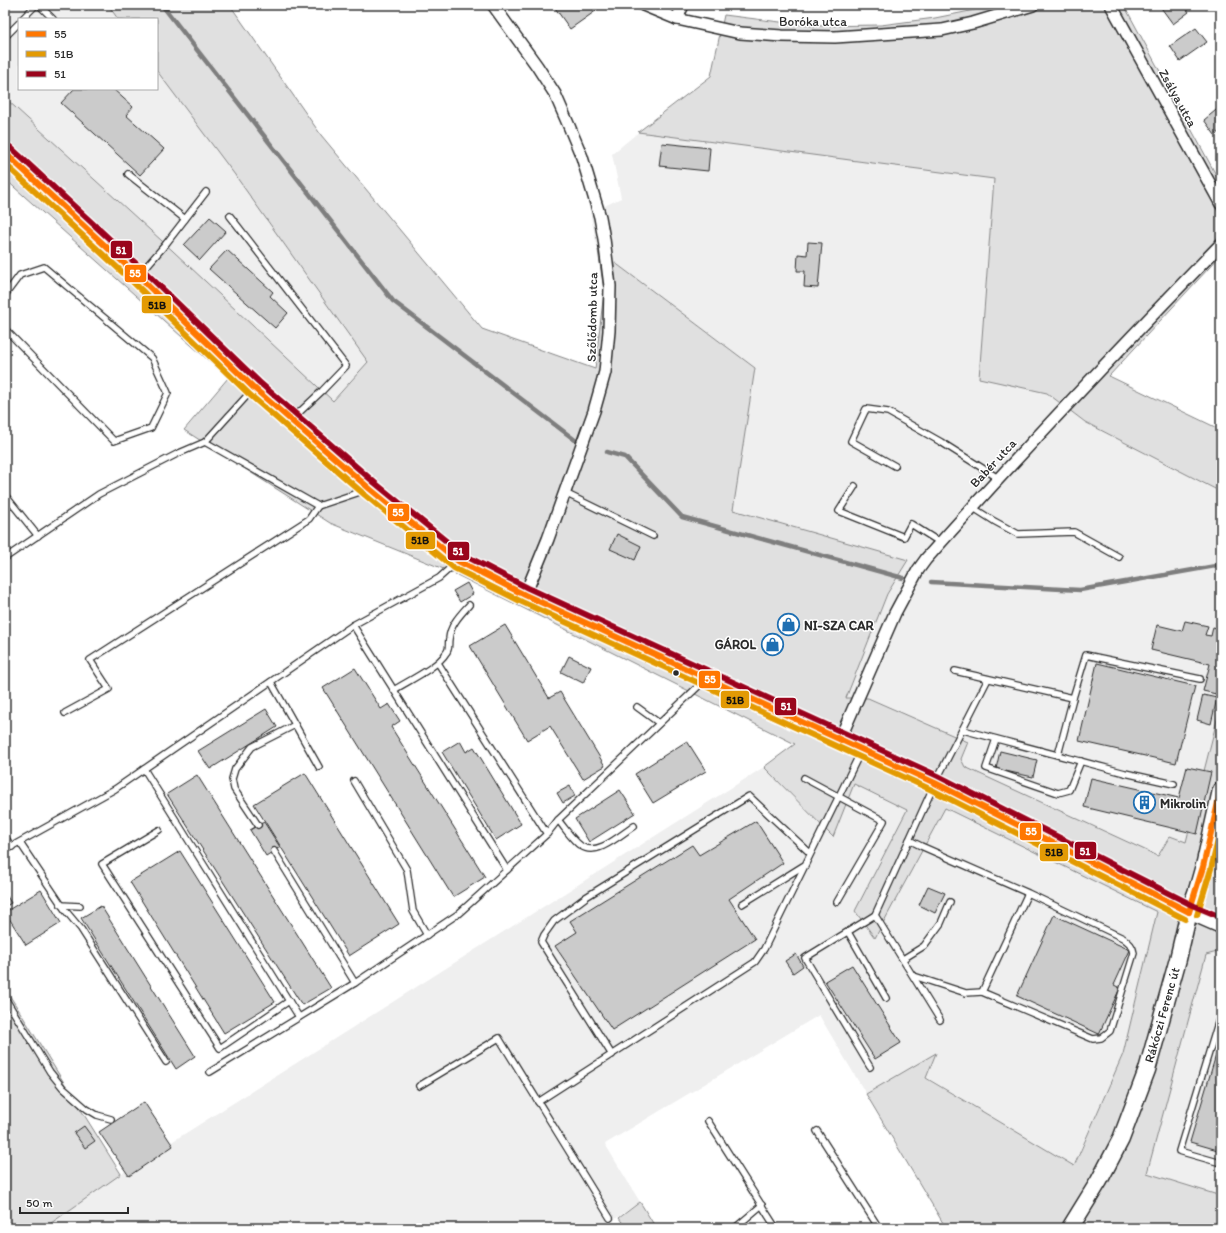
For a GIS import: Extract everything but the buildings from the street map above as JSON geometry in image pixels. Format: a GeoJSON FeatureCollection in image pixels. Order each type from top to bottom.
{"type":"FeatureCollection","features":[{"type":"Feature","properties":{"kind":"main road","name":"Rákóczi Ferenc út"},"geometry":{"type":"LineString","coordinates":[[1070,1228],[1096,1187],[1118,1146],[1147,1070],[1178,959],[1189,912],[1203,869],[1221,790]]}},
{"type":"Feature","properties":{"kind":"street","name":"Szőlődomb utca"},"geometry":{"type":"LineString","coordinates":[[493,5],[527,51],[554,94],[582,157],[600,217],[610,286],[609,331],[605,372],[594,411],[565,493],[525,595]]}},
{"type":"Feature","properties":{"kind":"street","name":"Boróka utca"},"geometry":{"type":"LineString","coordinates":[[643,5],[677,19],[740,33],[782,36],[835,37],[942,30],[973,23],[1033,5]]}},
{"type":"Feature","properties":{"kind":"street"},"geometry":{"type":"LineString","coordinates":[[677,19],[683,5]]}},
{"type":"Feature","properties":{"kind":"street","name":"Zsálya utca"},"geometry":{"type":"LineString","coordinates":[[1111,5],[1221,204]]}},
{"type":"Feature","properties":{"kind":"street"},"geometry":{"type":"LineString","coordinates":[[5,153],[138,276],[290,421],[458,561],[525,595],[707,677],[935,783],[1189,912],[1221,926]]}},
{"type":"Feature","properties":{"kind":"street","name":"Babér utca"},"geometry":{"type":"LineString","coordinates":[[840,739],[895,613],[918,570],[998,478],[1221,244]]}},
{"type":"Feature","properties":{"kind":"lane"},"geometry":{"type":"LineString","coordinates":[[23,18],[37,5],[52,18]]}},
{"type":"Feature","properties":{"kind":"lane"},"geometry":{"type":"LineString","coordinates":[[5,37],[18,23]]}},
{"type":"Feature","properties":{"kind":"lane"},"geometry":{"type":"LineString","coordinates":[[128,174],[185,219]]}},
{"type":"Feature","properties":{"kind":"lane"},"geometry":{"type":"LineString","coordinates":[[138,276],[206,192]]}},
{"type":"Feature","properties":{"kind":"lane"},"geometry":{"type":"LineString","coordinates":[[230,216],[346,366],[290,421]]}},
{"type":"Feature","properties":{"kind":"lane"},"geometry":{"type":"LineString","coordinates":[[5,295],[20,275],[44,267],[152,358],[168,393],[151,428],[114,440],[5,329]]}},
{"type":"Feature","properties":{"kind":"lane"},"geometry":{"type":"LineString","coordinates":[[5,558],[100,494],[177,454],[205,442],[254,388]]}},
{"type":"Feature","properties":{"kind":"lane"},"geometry":{"type":"LineString","coordinates":[[895,466],[851,442],[866,409],[888,412],[941,442],[998,478]]}},
{"type":"Feature","properties":{"kind":"lane"},"geometry":{"type":"LineString","coordinates":[[205,442],[318,506]]}},
{"type":"Feature","properties":{"kind":"lane"},"geometry":{"type":"LineString","coordinates":[[855,486],[839,511],[904,537],[911,524],[940,543]]}},
{"type":"Feature","properties":{"kind":"lane"},"geometry":{"type":"LineString","coordinates":[[65,713],[109,690],[90,660],[309,519],[318,506],[370,489]]}},
{"type":"Feature","properties":{"kind":"lane"},"geometry":{"type":"LineString","coordinates":[[565,493],[653,536]]}},
{"type":"Feature","properties":{"kind":"lane"},"geometry":{"type":"LineString","coordinates":[[5,494],[38,536]]}},
{"type":"Feature","properties":{"kind":"lane"},"geometry":{"type":"LineString","coordinates":[[972,507],[1018,534],[1074,532],[1119,557]]}},
{"type":"Feature","properties":{"kind":"lane"},"geometry":{"type":"LineString","coordinates":[[5,850],[115,789],[353,626],[439,578],[458,561]]}},
{"type":"Feature","properties":{"kind":"lane"},"geometry":{"type":"LineString","coordinates":[[394,690],[438,663],[449,649],[449,638],[454,622],[469,605]]}},
{"type":"Feature","properties":{"kind":"lane"},"geometry":{"type":"LineString","coordinates":[[353,626],[507,870]]}},
{"type":"Feature","properties":{"kind":"lane"},"geometry":{"type":"LineString","coordinates":[[1058,755],[1086,655],[1200,679]]}},
{"type":"Feature","properties":{"kind":"lane"},"geometry":{"type":"LineString","coordinates":[[438,663],[547,834]]}},
{"type":"Feature","properties":{"kind":"lane"},"geometry":{"type":"LineString","coordinates":[[955,671],[1073,698]]}},
{"type":"Feature","properties":{"kind":"lane"},"geometry":{"type":"LineString","coordinates":[[210,1072],[355,983],[458,914],[547,834],[558,820],[707,677]]}},
{"type":"Feature","properties":{"kind":"lane"},"geometry":{"type":"LineString","coordinates":[[870,1067],[805,958],[875,915],[935,783],[988,679]]}},
{"type":"Feature","properties":{"kind":"lane"},"geometry":{"type":"LineString","coordinates":[[271,682],[319,767]]}},
{"type":"Feature","properties":{"kind":"lane"},"geometry":{"type":"LineString","coordinates":[[637,706],[660,723]]}},
{"type":"Feature","properties":{"kind":"lane"},"geometry":{"type":"LineString","coordinates":[[258,825],[234,789],[232,779],[235,769],[252,747],[295,725]]}},
{"type":"Feature","properties":{"kind":"lane"},"geometry":{"type":"LineString","coordinates":[[963,730],[1174,784]]}},
{"type":"Feature","properties":{"kind":"lane"},"geometry":{"type":"LineString","coordinates":[[996,739],[986,768],[1058,793],[1069,790],[1081,761]]}},
{"type":"Feature","properties":{"kind":"lane"},"geometry":{"type":"LineString","coordinates":[[538,1102],[754,962],[764,949],[862,749]]}},
{"type":"Feature","properties":{"kind":"lane"},"geometry":{"type":"LineString","coordinates":[[144,769],[300,1017]]}},
{"type":"Feature","properties":{"kind":"lane"},"geometry":{"type":"LineString","coordinates":[[804,778],[884,820],[837,902]]}},
{"type":"Feature","properties":{"kind":"lane"},"geometry":{"type":"LineString","coordinates":[[354,781],[407,870],[413,911],[427,934]]}},
{"type":"Feature","properties":{"kind":"lane"},"geometry":{"type":"LineString","coordinates":[[612,1055],[541,942],[554,921],[586,896],[749,796],[810,854]]}},
{"type":"Feature","properties":{"kind":"lane"},"geometry":{"type":"LineString","coordinates":[[558,820],[576,842],[582,847],[590,850],[601,848],[634,826]]}},
{"type":"Feature","properties":{"kind":"lane"},"geometry":{"type":"LineString","coordinates":[[159,830],[102,864],[220,1048],[289,1001]]}},
{"type":"Feature","properties":{"kind":"lane"},"geometry":{"type":"LineString","coordinates":[[5,836],[12,847]]}},
{"type":"Feature","properties":{"kind":"lane"},"geometry":{"type":"LineString","coordinates":[[910,840],[1123,938],[1133,948],[1134,953],[1110,1031],[1102,1038],[1093,1039],[982,992],[966,992],[914,976]]}},
{"type":"Feature","properties":{"kind":"lane"},"geometry":{"type":"LineString","coordinates":[[20,843],[61,905],[81,929],[166,1062]]}},
{"type":"Feature","properties":{"kind":"lane"},"geometry":{"type":"LineString","coordinates":[[274,851],[355,983]]}},
{"type":"Feature","properties":{"kind":"lane"},"geometry":{"type":"LineString","coordinates":[[742,904],[804,866]]}},
{"type":"Feature","properties":{"kind":"lane"},"geometry":{"type":"LineString","coordinates":[[982,992],[1028,893]]}},
{"type":"Feature","properties":{"kind":"lane"},"geometry":{"type":"LineString","coordinates":[[903,959],[924,946],[941,923],[950,902]]}},
{"type":"Feature","properties":{"kind":"lane"},"geometry":{"type":"LineString","coordinates":[[61,905],[80,906]]}},
{"type":"Feature","properties":{"kind":"lane"},"geometry":{"type":"LineString","coordinates":[[875,915],[940,1020]]}},
{"type":"Feature","properties":{"kind":"lane"},"geometry":{"type":"LineString","coordinates":[[848,932],[886,998]]}},
{"type":"Feature","properties":{"kind":"lane"},"geometry":{"type":"LineString","coordinates":[[5,998],[50,1072],[63,1088],[87,1109],[97,1115],[111,1119]]}},
{"type":"Feature","properties":{"kind":"lane"},"geometry":{"type":"LineString","coordinates":[[1221,1013],[1179,1152],[1221,1163]]}},
{"type":"Feature","properties":{"kind":"lane"},"geometry":{"type":"LineString","coordinates":[[419,1086],[499,1038],[610,1218]]}},
{"type":"Feature","properties":{"kind":"lane"},"geometry":{"type":"LineString","coordinates":[[708,1121],[776,1228]]}},
{"type":"Feature","properties":{"kind":"lane"},"geometry":{"type":"LineString","coordinates":[[817,1131],[879,1228]]}},
{"type":"Feature","properties":{"kind":"lane"},"geometry":{"type":"LineString","coordinates":[[736,1228],[736,1226],[762,1205]]}},
{"type":"Feature","properties":{"kind":"shaded area"},"geometry":{"type":"Polygon","coordinates":[[[5,5],[108,5],[117,18],[18,18],[18,90],[158,90],[158,72],[235,175],[369,363],[333,402],[173,251],[5,98],[5,5]]]}},
{"type":"Feature","properties":{"kind":"shaded area"},"geometry":{"type":"Polygon","coordinates":[[[108,5],[230,5],[321,135],[482,329],[595,369],[604,291],[598,250],[755,368],[733,510],[908,560],[887,594],[846,698],[868,698],[968,742],[961,759],[965,767],[1158,856],[1170,836],[1186,842],[1221,704],[1221,852],[1216,870],[1221,881],[1221,951],[1206,955],[1147,1173],[1221,1196],[1221,1228],[946,1228],[866,1094],[936,1053],[926,1078],[1074,1166],[1123,1054],[1157,912],[945,808],[875,938],[855,911],[907,810],[854,784],[833,837],[764,767],[795,744],[451,572],[330,523],[184,430],[228,378],[5,179],[5,98],[173,251],[333,401],[368,362],[235,175],[158,72],[158,18],[117,18],[108,5]]]}},
{"type":"Feature","properties":{"kind":"shaded area"},"geometry":{"type":"Polygon","coordinates":[[[986,5],[1124,5],[1221,184],[1221,255],[1109,376],[1215,427],[1221,424],[1221,492],[1085,422],[1047,393],[979,378],[994,179],[638,132],[711,76],[724,15],[812,26],[881,25],[935,18],[975,10],[986,5]]]}},
{"type":"Feature","properties":{"kind":"shaded area"},"geometry":{"type":"Polygon","coordinates":[[[1069,111],[1047,393],[1085,422],[1221,492],[1221,704],[1186,842],[1170,836],[1158,856],[965,767],[961,759],[968,742],[868,698],[845,698],[887,594],[908,560],[733,510],[755,368],[598,250],[590,213],[621,198],[612,154],[652,121],[1069,111]]]}},
{"type":"Feature","properties":{"kind":"shaded area"},"geometry":{"type":"Polygon","coordinates":[[[764,767],[832,837],[854,784],[907,810],[855,911],[875,937],[945,808],[1157,912],[1123,1054],[1073,1166],[926,1077],[936,1054],[866,1094],[819,1015],[605,1144],[640,1202],[602,1228],[44,1228],[121,1174],[764,767]]]}},
{"type":"Feature","properties":{"kind":"shaded area"},"geometry":{"type":"Polygon","coordinates":[[[1221,951],[1221,1196],[1147,1173],[1206,955],[1221,951]]]}},
{"type":"Feature","properties":{"kind":"shaded area"},"geometry":{"type":"Polygon","coordinates":[[[5,988],[121,1174],[44,1228],[5,1228],[5,988]]]}},
{"type":"Feature","properties":{"kind":"shaded area"},"geometry":{"type":"Polygon","coordinates":[[[640,1202],[656,1228],[626,1228],[619,1218],[640,1202]]]}},
{"type":"Feature","properties":{"kind":"waterway"},"geometry":{"type":"LineString","coordinates":[[162,5],[393,301],[575,440]]}},
{"type":"Feature","properties":{"kind":"waterway"},"geometry":{"type":"LineString","coordinates":[[607,452],[625,457],[682,517],[903,578]]}},
{"type":"Feature","properties":{"kind":"waterway"},"geometry":{"type":"LineString","coordinates":[[931,582],[1080,590],[1221,565]]}},
{"type":"Feature","properties":{"kind":"transit line","name":"51"},"geometry":{"type":"LineString","coordinates":[[10,147],[143,270],[259,382],[375,483],[462,554],[528,588],[938,776],[1192,905],[1221,917]]}},
{"type":"Feature","properties":{"kind":"transit line","name":"55"},"geometry":{"type":"LineString","coordinates":[[5,153],[138,276],[254,388],[370,489],[458,561],[525,595],[935,783],[1189,912]]}},
{"type":"Feature","properties":{"kind":"transit line","name":"51B"},"geometry":{"type":"LineString","coordinates":[[5,164],[133,282],[249,394],[365,495],[454,568],[522,602],[932,790],[1185,919]]}},
{"type":"Feature","properties":{"kind":"transit line","name":"55"},"geometry":{"type":"LineString","coordinates":[[1189,912],[1203,867],[1221,790]]}},
{"type":"Feature","properties":{"kind":"transit line","name":"51B"},"geometry":{"type":"LineString","coordinates":[[1197,915],[1211,869],[1221,828]]}},
{"type":"Feature","properties":{"kind":"place","name":"NI-SZA CAR"},"geometry":{"type":"Point","coordinates":[788,625]}},
{"type":"Feature","properties":{"kind":"place","name":"GÁROL"},"geometry":{"type":"Point","coordinates":[772,644]}},
{"type":"Feature","properties":{"kind":"place","name":"Mikrolin"},"geometry":{"type":"Point","coordinates":[1144,803]}}]}
